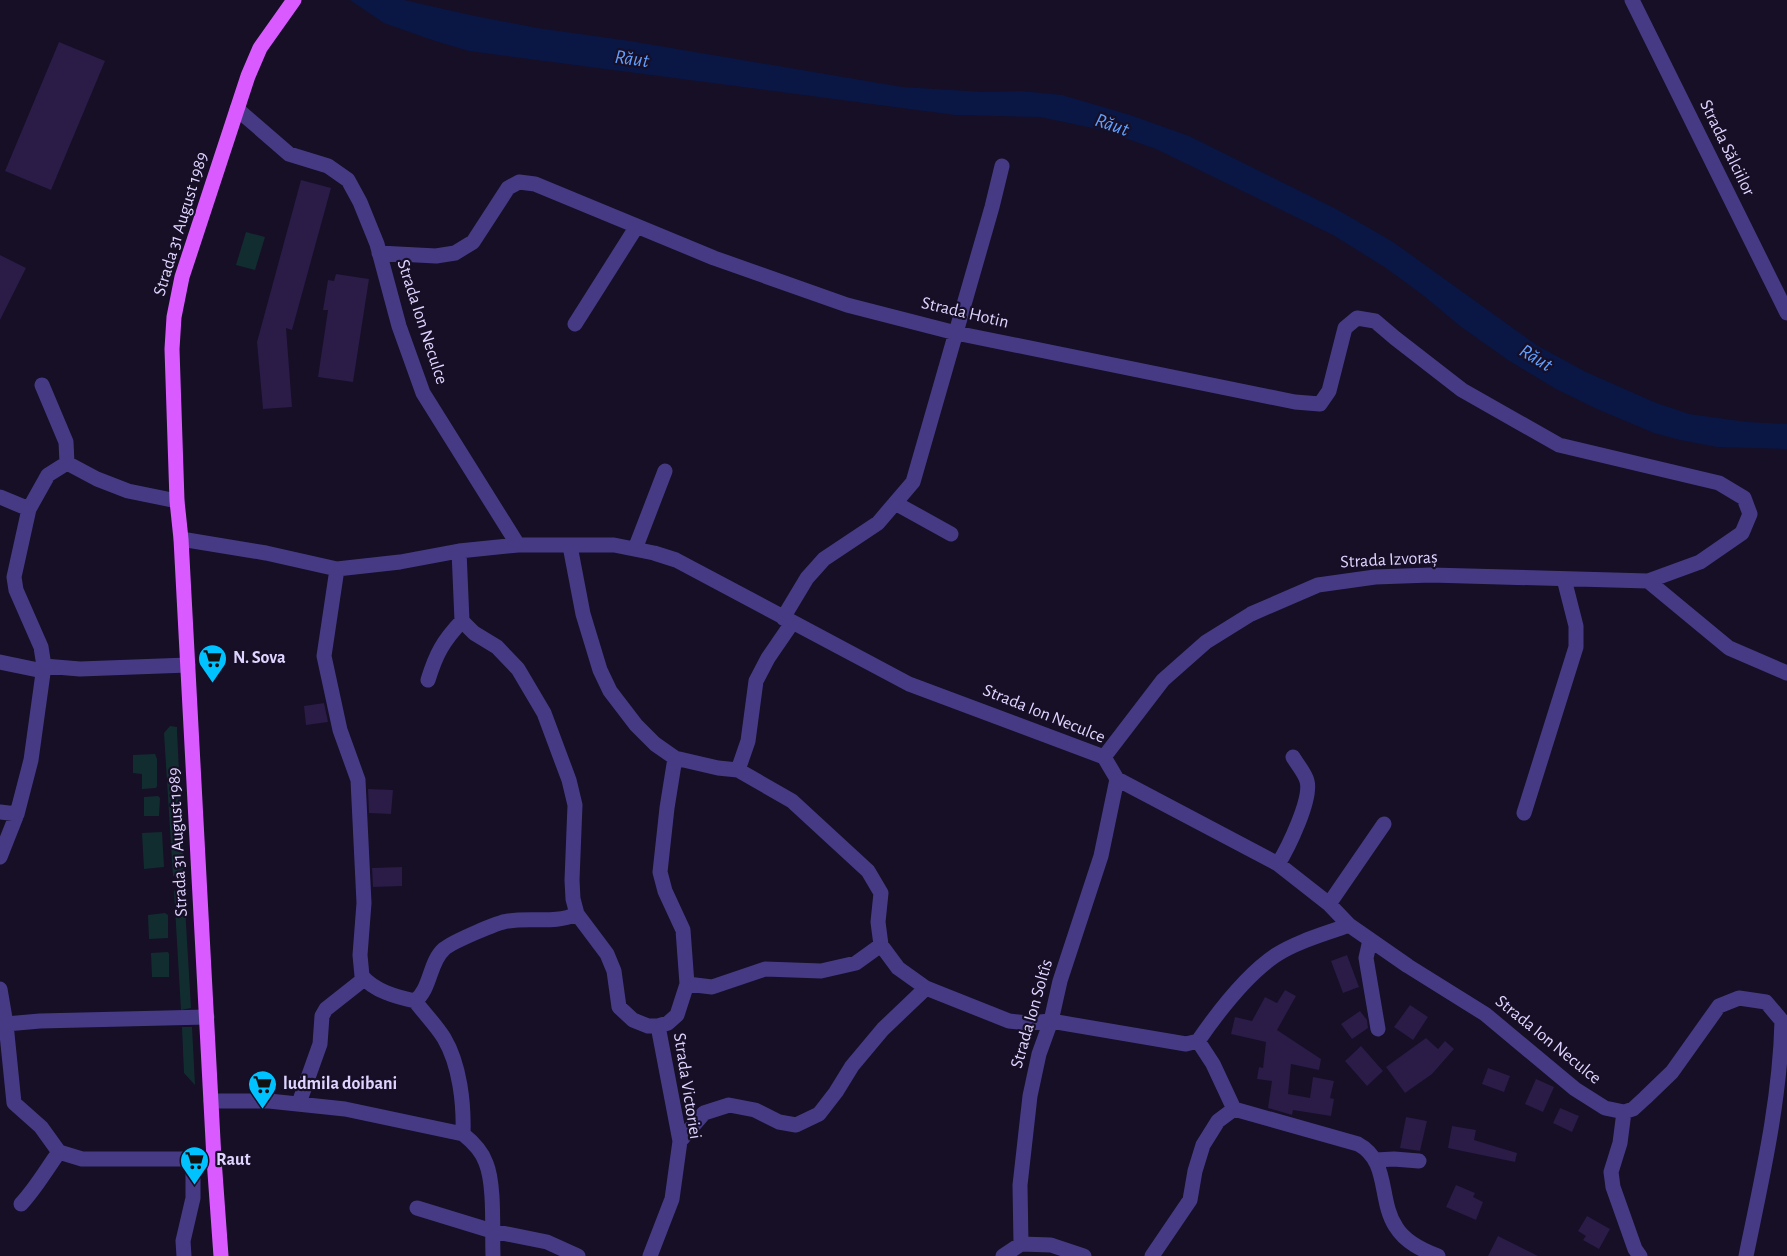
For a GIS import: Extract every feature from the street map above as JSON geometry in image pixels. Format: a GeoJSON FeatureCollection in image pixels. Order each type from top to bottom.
{"type":"FeatureCollection","features":[{"type":"Feature","properties":{"kind":"main road","name":"Strada 31 August 1989"},"geometry":{"type":"LineString","coordinates":[[221,1256],[177,501],[172,349],[174,317],[182,277],[248,76],[266,39],[294,0]]}},
{"type":"Feature","properties":{"kind":"street","name":"Strada Sălciilor"},"geometry":{"type":"LineString","coordinates":[[1632,0],[1787,313]]}},
{"type":"Feature","properties":{"kind":"street","name":"Strada Ion Neculce"},"geometry":{"type":"LineString","coordinates":[[237,109],[289,154],[328,166],[348,180],[360,202],[379,253],[399,326],[423,393],[518,545],[614,545],[676,560],[909,684],[1104,757],[1117,779],[1278,864],[1329,904],[1349,926],[1485,1014],[1575,1089],[1605,1108],[1624,1112]]}},
{"type":"Feature","properties":{"kind":"street"},"geometry":{"type":"LineString","coordinates":[[738,770],[748,741],[756,681],[788,621],[807,578],[824,559],[878,523],[912,482],[1002,166]]}},
{"type":"Feature","properties":{"kind":"street","name":"Strada Hotin"},"geometry":{"type":"LineString","coordinates":[[379,253],[436,256],[455,253],[473,242],[508,188],[519,182],[535,184],[714,258],[847,305],[956,333],[1295,402],[1320,404],[1329,391],[1345,328],[1357,318],[1375,321],[1462,390],[1559,445],[1719,483],[1744,498],[1750,514],[1742,533],[1700,562],[1648,581]]}},
{"type":"Feature","properties":{"kind":"street"},"geometry":{"type":"LineString","coordinates":[[575,324],[637,226]]}},
{"type":"Feature","properties":{"kind":"street"},"geometry":{"type":"LineString","coordinates":[[42,385],[66,442],[67,463]]}},
{"type":"Feature","properties":{"kind":"street"},"geometry":{"type":"LineString","coordinates":[[67,463],[128,491],[177,501]]}},
{"type":"Feature","properties":{"kind":"street"},"geometry":{"type":"LineString","coordinates":[[0,857],[17,814],[31,760],[43,668],[41,647],[14,584],[19,548],[29,509],[48,475],[67,463]]}},
{"type":"Feature","properties":{"kind":"street"},"geometry":{"type":"LineString","coordinates":[[635,549],[665,471]]}},
{"type":"Feature","properties":{"kind":"street"},"geometry":{"type":"LineString","coordinates":[[0,496],[29,509]]}},
{"type":"Feature","properties":{"kind":"street"},"geometry":{"type":"LineString","coordinates":[[895,503],[951,534]]}},
{"type":"Feature","properties":{"kind":"street"},"geometry":{"type":"LineString","coordinates":[[181,539],[266,553],[337,569],[400,562],[459,551],[518,545]]}},
{"type":"Feature","properties":{"kind":"street"},"geometry":{"type":"LineString","coordinates":[[570,546],[583,614],[600,670],[610,691],[636,725],[655,744],[675,758],[738,770],[792,801],[868,871],[881,893],[878,922],[881,945],[898,968],[926,988],[1009,1021],[1028,1023],[1051,1021],[1176,1043],[1198,1041],[1222,1007],[1275,956],[1300,943],[1349,926]]}},
{"type":"Feature","properties":{"kind":"street"},"geometry":{"type":"LineString","coordinates":[[428,680],[441,646],[462,621],[459,551]]}},
{"type":"Feature","properties":{"kind":"street"},"geometry":{"type":"LineString","coordinates":[[337,569],[324,656],[340,730],[358,780],[364,903],[361,971],[364,979],[384,992],[414,1001],[443,1035],[450,1048],[461,1093],[464,1134]]}},
{"type":"Feature","properties":{"kind":"street","name":"Strada Izvoraș"},"geometry":{"type":"LineString","coordinates":[[1104,757],[1163,680],[1206,642],[1251,614],[1318,585],[1375,576],[1648,581]]}},
{"type":"Feature","properties":{"kind":"street"},"geometry":{"type":"LineString","coordinates":[[1524,813],[1576,647],[1576,626],[1564,579]]}},
{"type":"Feature","properties":{"kind":"street"},"geometry":{"type":"LineString","coordinates":[[1648,581],[1729,648],[1787,673]]}},
{"type":"Feature","properties":{"kind":"street","name":"Strada Victoriei"},"geometry":{"type":"LineString","coordinates":[[462,621],[474,633],[497,647],[518,669],[544,713],[559,750],[574,805],[572,880],[577,914],[607,954],[614,971],[619,1007],[633,1020],[648,1026],[668,1023],[677,1016],[687,984],[683,930],[665,891],[660,872],[675,758]]}},
{"type":"Feature","properties":{"kind":"street"},"geometry":{"type":"LineString","coordinates":[[0,662],[43,668],[80,669],[188,665]]}},
{"type":"Feature","properties":{"kind":"street"},"geometry":{"type":"LineString","coordinates":[[1278,864],[1287,850],[1305,804],[1307,781],[1293,757]]}},
{"type":"Feature","properties":{"kind":"street","name":"Strada Ion Soltîs"},"geometry":{"type":"LineString","coordinates":[[1022,1244],[1020,1185],[1030,1096],[1039,1054],[1051,1021],[1060,981],[1101,856],[1117,779]]}},
{"type":"Feature","properties":{"kind":"street"},"geometry":{"type":"LineString","coordinates":[[0,812],[17,814]]}},
{"type":"Feature","properties":{"kind":"street"},"geometry":{"type":"LineString","coordinates":[[1329,904],[1384,824]]}},
{"type":"Feature","properties":{"kind":"street"},"geometry":{"type":"LineString","coordinates":[[414,1001],[423,992],[433,966],[444,949],[507,921],[568,918],[577,914]]}},
{"type":"Feature","properties":{"kind":"street"},"geometry":{"type":"LineString","coordinates":[[1370,940],[1366,958],[1378,1029]]}},
{"type":"Feature","properties":{"kind":"street"},"geometry":{"type":"LineString","coordinates":[[687,984],[712,987],[765,969],[821,971],[856,963],[881,945]]}},
{"type":"Feature","properties":{"kind":"street"},"geometry":{"type":"LineString","coordinates":[[299,1103],[320,1044],[322,1016],[326,1009],[364,979]]}},
{"type":"Feature","properties":{"kind":"street"},"geometry":{"type":"LineString","coordinates":[[680,1141],[704,1113],[729,1105],[755,1110],[779,1122],[796,1125],[819,1114],[852,1066],[883,1029],[926,988]]}},
{"type":"Feature","properties":{"kind":"street"},"geometry":{"type":"LineString","coordinates":[[0,989],[6,1024],[7,1103],[41,1127],[59,1152],[82,1159],[214,1159]]}},
{"type":"Feature","properties":{"kind":"street"},"geometry":{"type":"LineString","coordinates":[[1640,1256],[1635,1249],[1612,1187],[1611,1172],[1620,1143],[1624,1112],[1633,1109],[1672,1072],[1719,1006],[1739,998],[1766,1002],[1782,1021],[1781,1060],[1774,1113],[1746,1256]]}},
{"type":"Feature","properties":{"kind":"street"},"geometry":{"type":"LineString","coordinates":[[6,1024],[40,1021],[207,1017]]}},
{"type":"Feature","properties":{"kind":"street","name":"Strada Victoriei"},"geometry":{"type":"LineString","coordinates":[[650,1256],[672,1199],[680,1141],[658,1026]]}},
{"type":"Feature","properties":{"kind":"street"},"geometry":{"type":"LineString","coordinates":[[1198,1041],[1234,1109],[1358,1144],[1367,1149],[1376,1160],[1389,1212],[1396,1227],[1408,1241],[1438,1256]]}},
{"type":"Feature","properties":{"kind":"street"},"geometry":{"type":"LineString","coordinates":[[212,1101],[269,1101],[345,1109],[464,1134],[473,1142],[487,1165],[493,1256]]}},
{"type":"Feature","properties":{"kind":"street"},"geometry":{"type":"LineString","coordinates":[[1152,1256],[1190,1200],[1195,1171],[1203,1145],[1218,1121],[1234,1109]]}},
{"type":"Feature","properties":{"kind":"street"},"geometry":{"type":"LineString","coordinates":[[21,1204],[36,1188],[43,1173],[59,1152]]}},
{"type":"Feature","properties":{"kind":"street"},"geometry":{"type":"LineString","coordinates":[[184,1256],[183,1241],[193,1198],[193,1160]]}},
{"type":"Feature","properties":{"kind":"street"},"geometry":{"type":"LineString","coordinates":[[1376,1160],[1419,1161]]}},
{"type":"Feature","properties":{"kind":"street"},"geometry":{"type":"LineString","coordinates":[[417,1208],[492,1231],[547,1242],[578,1256]]}},
{"type":"Feature","properties":{"kind":"street"},"geometry":{"type":"LineString","coordinates":[[1003,1256],[1022,1244],[1051,1245],[1084,1256]]}},
{"type":"Feature","properties":{"kind":"green space"},"geometry":{"type":"Polygon","coordinates":[[[246,232],[265,237],[255,270],[236,265],[246,232]]]}},
{"type":"Feature","properties":{"kind":"green space"},"geometry":{"type":"Polygon","coordinates":[[[170,726],[177,727],[184,875],[173,876],[164,733],[170,726]]]}},
{"type":"Feature","properties":{"kind":"green space"},"geometry":{"type":"Polygon","coordinates":[[[155,754],[157,786],[142,789],[142,774],[133,773],[133,755],[155,754]]]}},
{"type":"Feature","properties":{"kind":"green space"},"geometry":{"type":"Polygon","coordinates":[[[158,796],[160,798],[159,816],[144,816],[144,797],[158,796]]]}},
{"type":"Feature","properties":{"kind":"green space"},"geometry":{"type":"Polygon","coordinates":[[[162,832],[164,867],[144,869],[142,833],[162,832]]]}},
{"type":"Feature","properties":{"kind":"green space"},"geometry":{"type":"Polygon","coordinates":[[[184,890],[191,1008],[181,1010],[174,891],[184,890]]]}},
{"type":"Feature","properties":{"kind":"green space"},"geometry":{"type":"Polygon","coordinates":[[[165,913],[168,915],[168,938],[149,939],[148,915],[165,913]]]}},
{"type":"Feature","properties":{"kind":"green space"},"geometry":{"type":"Polygon","coordinates":[[[168,952],[169,977],[152,977],[151,953],[168,952]]]}},
{"type":"Feature","properties":{"kind":"green space"},"geometry":{"type":"Polygon","coordinates":[[[182,1027],[192,1027],[195,1085],[184,1073],[182,1027]]]}},
{"type":"Feature","properties":{"kind":"water","name":"Răut"},"geometry":{"type":"Polygon","coordinates":[[[350,0],[404,0],[537,28],[630,41],[902,87],[984,92],[1021,91],[1062,95],[1130,115],[1189,136],[1338,210],[1393,242],[1538,346],[1586,372],[1654,402],[1689,414],[1747,422],[1787,424],[1787,449],[1717,447],[1680,440],[1654,433],[1597,409],[1556,389],[1508,360],[1386,268],[1333,235],[1156,149],[1102,130],[1040,117],[955,115],[469,51],[384,23],[350,0]]]}},
{"type":"Feature","properties":{"kind":"building"},"geometry":{"type":"Polygon","coordinates":[[[59,42],[105,61],[51,190],[5,171],[59,42]]]}},
{"type":"Feature","properties":{"kind":"building"},"geometry":{"type":"Polygon","coordinates":[[[301,180],[331,188],[292,330],[286,328],[292,407],[263,409],[257,342],[301,180]]]}},
{"type":"Feature","properties":{"kind":"building"},"geometry":{"type":"Polygon","coordinates":[[[0,255],[26,268],[0,320],[0,255]]]}},
{"type":"Feature","properties":{"kind":"building"},"geometry":{"type":"Polygon","coordinates":[[[336,274],[369,279],[353,382],[318,377],[328,310],[323,310],[328,280],[334,281],[336,274]]]}},
{"type":"Feature","properties":{"kind":"building"},"geometry":{"type":"Polygon","coordinates":[[[324,703],[328,722],[306,725],[304,706],[324,703]]]}},
{"type":"Feature","properties":{"kind":"building"},"geometry":{"type":"Polygon","coordinates":[[[368,789],[393,790],[391,814],[369,813],[368,789]]]}},
{"type":"Feature","properties":{"kind":"building"},"geometry":{"type":"Polygon","coordinates":[[[402,867],[402,886],[373,887],[372,868],[402,867]]]}},
{"type":"Feature","properties":{"kind":"building"},"geometry":{"type":"Polygon","coordinates":[[[1347,955],[1359,987],[1343,993],[1331,961],[1347,955]]]}},
{"type":"Feature","properties":{"kind":"building"},"geometry":{"type":"Polygon","coordinates":[[[1285,990],[1296,996],[1277,1030],[1321,1059],[1319,1070],[1291,1064],[1288,1094],[1310,1098],[1313,1077],[1334,1081],[1330,1098],[1334,1099],[1331,1116],[1293,1110],[1292,1115],[1268,1108],[1272,1081],[1257,1079],[1259,1067],[1263,1068],[1266,1042],[1231,1034],[1235,1017],[1252,1021],[1265,997],[1277,1003],[1285,990]]]}},
{"type":"Feature","properties":{"kind":"building"},"geometry":{"type":"Polygon","coordinates":[[[1410,1005],[1428,1017],[1413,1040],[1394,1027],[1410,1005]]]}},
{"type":"Feature","properties":{"kind":"building"},"geometry":{"type":"Polygon","coordinates":[[[1360,1011],[1367,1020],[1368,1028],[1352,1039],[1341,1024],[1360,1011]]]}},
{"type":"Feature","properties":{"kind":"building"},"geometry":{"type":"Polygon","coordinates":[[[1426,1038],[1438,1049],[1445,1041],[1454,1049],[1432,1074],[1405,1093],[1386,1067],[1426,1038]]]}},
{"type":"Feature","properties":{"kind":"building"},"geometry":{"type":"Polygon","coordinates":[[[1361,1046],[1383,1071],[1367,1086],[1345,1061],[1361,1046]]]}},
{"type":"Feature","properties":{"kind":"building"},"geometry":{"type":"Polygon","coordinates":[[[1488,1068],[1510,1076],[1504,1092],[1482,1084],[1488,1068]]]}},
{"type":"Feature","properties":{"kind":"building"},"geometry":{"type":"Polygon","coordinates":[[[1536,1079],[1554,1087],[1543,1112],[1525,1104],[1536,1079]]]}},
{"type":"Feature","properties":{"kind":"building"},"geometry":{"type":"Polygon","coordinates":[[[1560,1108],[1579,1116],[1572,1132],[1553,1123],[1560,1108]]]}},
{"type":"Feature","properties":{"kind":"building"},"geometry":{"type":"Polygon","coordinates":[[[1406,1117],[1427,1121],[1420,1151],[1400,1148],[1406,1117]]]}},
{"type":"Feature","properties":{"kind":"building"},"geometry":{"type":"Polygon","coordinates":[[[1452,1126],[1476,1130],[1474,1140],[1517,1153],[1515,1162],[1448,1148],[1452,1126]]]}},
{"type":"Feature","properties":{"kind":"building"},"geometry":{"type":"Polygon","coordinates":[[[1456,1185],[1475,1193],[1473,1197],[1483,1202],[1476,1220],[1446,1207],[1456,1185]]]}},
{"type":"Feature","properties":{"kind":"building"},"geometry":{"type":"Polygon","coordinates":[[[1587,1216],[1610,1229],[1599,1249],[1583,1240],[1586,1236],[1578,1231],[1587,1216]]]}},
{"type":"Feature","properties":{"kind":"building"},"geometry":{"type":"Polygon","coordinates":[[[1498,1236],[1538,1256],[1488,1256],[1498,1236]]]}},
{"type":"Feature","properties":{"kind":"place","name":"N. Sova"},"geometry":{"type":"Point","coordinates":[212,684]}},
{"type":"Feature","properties":{"kind":"place","name":"ludmila doibani"},"geometry":{"type":"Point","coordinates":[262,1110]}},
{"type":"Feature","properties":{"kind":"place","name":"Raut"},"geometry":{"type":"Point","coordinates":[195,1186]}}]}
